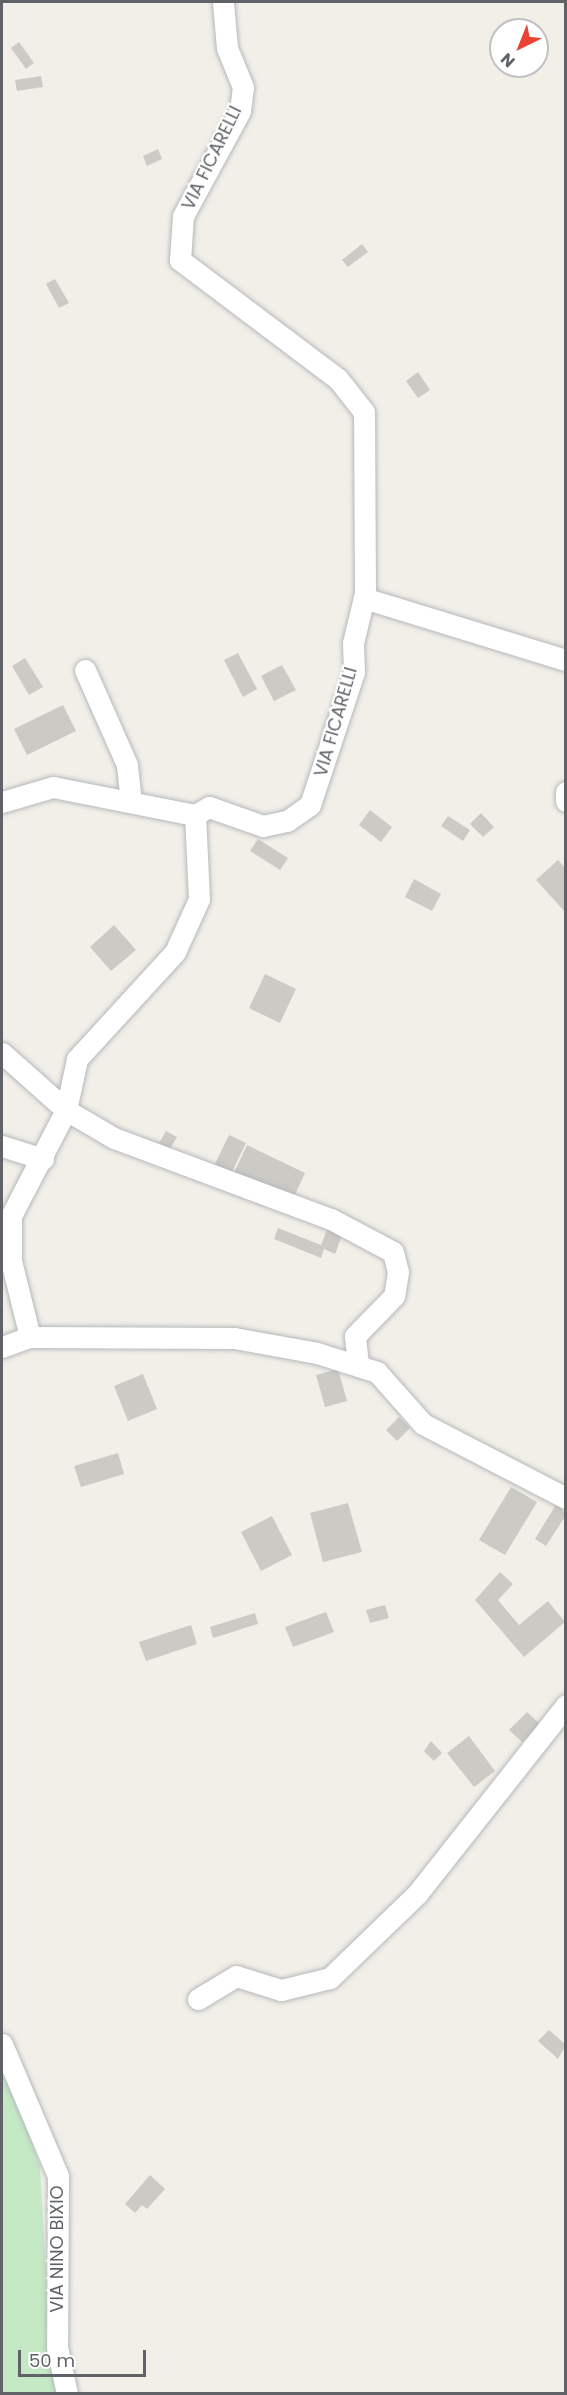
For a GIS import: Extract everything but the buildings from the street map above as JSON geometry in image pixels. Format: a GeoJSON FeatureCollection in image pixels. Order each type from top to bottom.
{"type":"FeatureCollection","features":[{"type":"Feature","properties":{"kind":"street","name":"VIA FICARELLI"},"geometry":{"type":"LineString","coordinates":[[2,800],[53,787],[195,815],[209,807],[263,826],[287,821],[310,805],[354,672],[353,643],[364,598],[364,412],[338,379],[180,260],[183,216],[240,111],[243,87],[226,48],[223,2]]}},
{"type":"Feature","properties":{"kind":"street"},"geometry":{"type":"LineString","coordinates":[[364,598],[566,660]]}},
{"type":"Feature","properties":{"kind":"street"},"geometry":{"type":"LineString","coordinates":[[85,670],[127,765],[131,801]]}},
{"type":"Feature","properties":{"kind":"street"},"geometry":{"type":"LineString","coordinates":[[566,792],[566,801]]}},
{"type":"Feature","properties":{"kind":"street"},"geometry":{"type":"LineString","coordinates":[[30,1337],[9,1233],[12,1216],[66,1110],[77,1059],[175,952],[199,898],[195,815]]}},
{"type":"Feature","properties":{"kind":"street"},"geometry":{"type":"LineString","coordinates":[[2,1053],[66,1110],[114,1138],[331,1219],[393,1252],[398,1272],[394,1296],[355,1336],[358,1366]]}},
{"type":"Feature","properties":{"kind":"street"},"geometry":{"type":"LineString","coordinates":[[2,1146],[43,1159]]}},
{"type":"Feature","properties":{"kind":"street"},"geometry":{"type":"LineString","coordinates":[[2,1347],[30,1337],[234,1338],[358,1366],[376,1372],[423,1424],[563,1497]]}},
{"type":"Feature","properties":{"kind":"street"},"geometry":{"type":"LineString","coordinates":[[198,1999],[236,1976],[281,1990],[330,1978],[417,1894],[566,1705]]}},
{"type":"Feature","properties":{"kind":"street","name":"VIA NINO BIXIO"},"geometry":{"type":"LineString","coordinates":[[2,2044],[58,2176],[57,2347],[67,2394]]}},
{"type":"Feature","properties":{"kind":"green space"},"geometry":{"type":"Polygon","coordinates":[[[2,2062],[40,2166],[50,2346],[61,2393],[2,2393],[2,2062]]]}}]}
